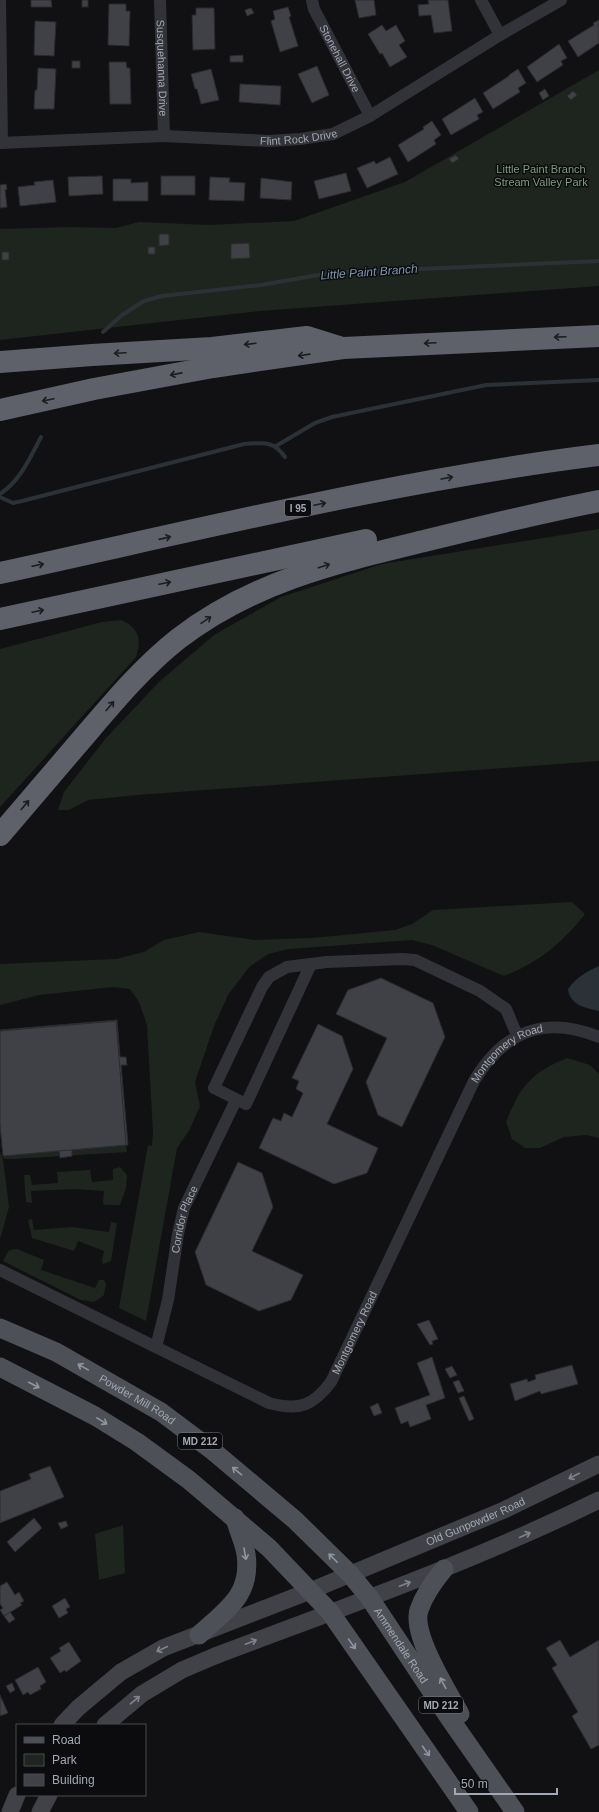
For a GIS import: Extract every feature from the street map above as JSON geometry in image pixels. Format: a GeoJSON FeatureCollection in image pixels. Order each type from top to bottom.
{"type":"FeatureCollection","features":[{"type":"Feature","properties":{"kind":"highway"},"geometry":{"type":"LineString","coordinates":[[0,410],[214,367],[342,348],[599,336]]}},
{"type":"Feature","properties":{"kind":"highway"},"geometry":{"type":"LineString","coordinates":[[0,362],[212,348],[307,337],[342,348]]}},
{"type":"Feature","properties":{"kind":"highway","name":"I 95"},"geometry":{"type":"LineString","coordinates":[[0,573],[435,480],[532,463],[599,456]]}},
{"type":"Feature","properties":{"kind":"highway"},"geometry":{"type":"LineString","coordinates":[[0,619],[531,504],[599,492]]}},
{"type":"Feature","properties":{"kind":"highway"},"geometry":{"type":"LineString","coordinates":[[0,835],[123,691],[178,640],[218,612],[289,578],[339,562],[540,512],[599,501]]}},
{"type":"Feature","properties":{"kind":"main road","name":"Powder Mill Road"},"geometry":{"type":"LineString","coordinates":[[0,1328],[56,1352],[161,1412],[256,1486],[295,1520],[350,1574],[368,1597]]}},
{"type":"Feature","properties":{"kind":"main road","name":"MD 212"},"geometry":{"type":"LineString","coordinates":[[0,1367],[95,1416],[137,1442],[189,1480],[269,1548],[330,1612],[469,1812]]}},
{"type":"Feature","properties":{"kind":"main road","name":"Old Gunpowder Road"},"geometry":{"type":"LineString","coordinates":[[350,1574],[504,1510],[599,1464]]}},
{"type":"Feature","properties":{"kind":"main road"},"geometry":{"type":"LineString","coordinates":[[106,1724],[142,1694],[182,1670],[368,1597],[444,1569],[523,1536],[599,1500]]}},
{"type":"Feature","properties":{"kind":"main road"},"geometry":{"type":"LineString","coordinates":[[198,1635],[232,1605],[242,1592],[246,1580],[246,1553],[234,1517]]}},
{"type":"Feature","properties":{"kind":"main road"},"geometry":{"type":"LineString","coordinates":[[444,1569],[430,1587],[419,1610],[420,1634],[433,1663],[501,1791]]}},
{"type":"Feature","properties":{"kind":"main road"},"geometry":{"type":"LineString","coordinates":[[63,1724],[78,1708],[121,1672],[164,1648],[350,1574]]}},
{"type":"Feature","properties":{"kind":"main road","name":"Ammendale Road"},"geometry":{"type":"LineString","coordinates":[[368,1597],[515,1812]]}},
{"type":"Feature","properties":{"kind":"main road"},"geometry":{"type":"LineString","coordinates":[[10,1812],[17,1796]]}},
{"type":"Feature","properties":{"kind":"main road"},"geometry":{"type":"LineString","coordinates":[[40,1812],[48,1796]]}},
{"type":"Feature","properties":{"kind":"street"},"geometry":{"type":"LineString","coordinates":[[0,0],[1,143]]}},
{"type":"Feature","properties":{"kind":"street","name":"Susquehanna Drive"},"geometry":{"type":"LineString","coordinates":[[160,0],[164,136]]}},
{"type":"Feature","properties":{"kind":"street","name":"Stonehall Drive"},"geometry":{"type":"LineString","coordinates":[[312,0],[314,9],[370,116]]}},
{"type":"Feature","properties":{"kind":"street"},"geometry":{"type":"LineString","coordinates":[[481,0],[500,35]]}},
{"type":"Feature","properties":{"kind":"street","name":"Flint Rock Drive"},"geometry":{"type":"LineString","coordinates":[[1,143],[164,136],[268,141],[300,139],[334,134],[370,116],[500,35],[561,0]]}},
{"type":"Feature","properties":{"kind":"street"},"geometry":{"type":"LineString","coordinates":[[311,964],[246,1104],[214,1088],[262,987],[269,977],[287,967],[311,964],[402,959],[415,960],[480,992],[506,1009],[517,1035]]}},
{"type":"Feature","properties":{"kind":"street","name":"Montgomery Road"},"geometry":{"type":"LineString","coordinates":[[0,1270],[269,1403],[285,1408],[300,1406],[314,1401],[331,1382],[474,1081],[493,1053],[517,1035],[539,1029],[561,1027],[582,1030],[599,1037]]}},
{"type":"Feature","properties":{"kind":"street","name":"Corridor Place"},"geometry":{"type":"LineString","coordinates":[[156,1347],[168,1300],[178,1234],[184,1208],[236,1100]]}},
{"type":"Feature","properties":{"kind":"green space","name":"Little Paint Branch Stream Valley Park"},"geometry":{"type":"Polygon","coordinates":[[[599,70],[599,286],[260,311],[0,340],[0,229],[70,227],[116,228],[139,222],[209,225],[294,221],[405,182],[599,70]]]}},
{"type":"Feature","properties":{"kind":"green space"},"geometry":{"type":"Polygon","coordinates":[[[599,529],[599,761],[137,795],[88,800],[69,810],[58,810],[64,792],[106,738],[159,682],[214,635],[281,597],[382,564],[599,529]]]}},
{"type":"Feature","properties":{"kind":"green space"},"geometry":{"type":"Polygon","coordinates":[[[121,620],[132,627],[138,635],[139,645],[136,657],[0,807],[0,649],[102,622],[121,620]]]}},
{"type":"Feature","properties":{"kind":"green space"},"geometry":{"type":"Polygon","coordinates":[[[572,902],[585,914],[568,934],[549,951],[527,965],[504,976],[432,945],[412,940],[289,949],[268,954],[249,967],[228,995],[214,1026],[195,1082],[200,1106],[190,1129],[177,1148],[146,1321],[119,1308],[148,1145],[152,1146],[153,1132],[147,1025],[139,1002],[130,989],[113,987],[39,995],[0,1005],[0,964],[116,959],[144,952],[164,940],[199,932],[255,940],[312,938],[395,930],[412,924],[433,910],[572,902]]]}},
{"type":"Feature","properties":{"kind":"green space"},"geometry":{"type":"Polygon","coordinates":[[[567,1058],[590,1065],[599,1074],[599,1138],[587,1135],[564,1137],[540,1148],[525,1148],[512,1139],[506,1122],[511,1110],[528,1082],[544,1070],[567,1058]]]}},
{"type":"Feature","properties":{"kind":"green space"},"geometry":{"type":"Polygon","coordinates":[[[126,1145],[127,1152],[14,1159],[4,1159],[3,1156],[126,1145]]]}},
{"type":"Feature","properties":{"kind":"green space"},"geometry":{"type":"Polygon","coordinates":[[[0,1152],[3,1159],[9,1207],[0,1239],[0,1152]]]}},
{"type":"Feature","properties":{"kind":"green space"},"geometry":{"type":"Polygon","coordinates":[[[120,1167],[127,1175],[126,1188],[120,1205],[105,1205],[103,1203],[104,1191],[74,1189],[31,1191],[32,1203],[26,1202],[24,1175],[30,1175],[32,1185],[58,1183],[57,1172],[90,1170],[92,1182],[113,1180],[113,1169],[120,1167]]]}},
{"type":"Feature","properties":{"kind":"green space"},"geometry":{"type":"Polygon","coordinates":[[[32,1219],[34,1230],[72,1227],[109,1232],[111,1222],[117,1223],[111,1261],[103,1264],[102,1261],[104,1251],[78,1241],[74,1251],[32,1238],[28,1220],[32,1219]]]}},
{"type":"Feature","properties":{"kind":"green space"},"geometry":{"type":"Polygon","coordinates":[[[17,1249],[44,1260],[41,1270],[95,1288],[99,1280],[104,1280],[106,1284],[104,1295],[94,1302],[81,1300],[3,1261],[9,1250],[17,1249]]]}},
{"type":"Feature","properties":{"kind":"green space"},"geometry":{"type":"Polygon","coordinates":[[[123,1525],[125,1573],[99,1580],[95,1534],[123,1525]]]}},
{"type":"Feature","properties":{"kind":"shaded area"},"geometry":{"type":"Polygon","coordinates":[[[599,966],[599,1011],[579,1005],[572,999],[568,989],[582,975],[599,966]]]}},
{"type":"Feature","properties":{"kind":"building"},"geometry":{"type":"Polygon","coordinates":[[[31,0],[51,0],[52,7],[31,7],[31,0]]]}},
{"type":"Feature","properties":{"kind":"building"},"geometry":{"type":"Polygon","coordinates":[[[82,0],[88,0],[88,7],[82,7],[82,0]]]}},
{"type":"Feature","properties":{"kind":"building"},"geometry":{"type":"Polygon","coordinates":[[[355,0],[374,0],[376,15],[359,18],[355,0]]]}},
{"type":"Feature","properties":{"kind":"building"},"geometry":{"type":"Polygon","coordinates":[[[428,0],[448,0],[452,31],[434,33],[431,15],[419,16],[418,5],[429,4],[428,0]]]}},
{"type":"Feature","properties":{"kind":"building"},"geometry":{"type":"Polygon","coordinates":[[[109,4],[126,4],[126,11],[130,11],[129,46],[108,45],[109,4]]]}},
{"type":"Feature","properties":{"kind":"building"},"geometry":{"type":"Polygon","coordinates":[[[288,7],[291,16],[289,17],[298,46],[280,52],[271,21],[275,19],[273,11],[288,7]]]}},
{"type":"Feature","properties":{"kind":"building"},"geometry":{"type":"Polygon","coordinates":[[[196,8],[214,8],[215,49],[193,50],[192,15],[196,15],[196,8]]]}},
{"type":"Feature","properties":{"kind":"building"},"geometry":{"type":"Polygon","coordinates":[[[251,8],[254,13],[247,16],[245,10],[251,8]]]}},
{"type":"Feature","properties":{"kind":"building"},"geometry":{"type":"Polygon","coordinates":[[[599,20],[599,43],[578,57],[568,41],[594,25],[593,23],[599,20]]]}},
{"type":"Feature","properties":{"kind":"building"},"geometry":{"type":"Polygon","coordinates":[[[35,21],[56,22],[54,56],[34,55],[35,21]]]}},
{"type":"Feature","properties":{"kind":"building"},"geometry":{"type":"Polygon","coordinates":[[[382,25],[386,31],[396,25],[405,41],[399,45],[407,57],[390,67],[368,34],[382,25]]]}},
{"type":"Feature","properties":{"kind":"building"},"geometry":{"type":"Polygon","coordinates":[[[559,44],[567,58],[561,61],[563,65],[537,82],[527,67],[559,44]]]}},
{"type":"Feature","properties":{"kind":"building"},"geometry":{"type":"Polygon","coordinates":[[[243,55],[243,62],[230,62],[230,56],[243,55]]]}},
{"type":"Feature","properties":{"kind":"building"},"geometry":{"type":"Polygon","coordinates":[[[72,61],[80,61],[80,68],[72,68],[72,61]]]}},
{"type":"Feature","properties":{"kind":"building"},"geometry":{"type":"Polygon","coordinates":[[[109,62],[126,62],[127,68],[130,68],[131,104],[110,104],[109,62]]]}},
{"type":"Feature","properties":{"kind":"building"},"geometry":{"type":"Polygon","coordinates":[[[317,66],[329,95],[312,103],[298,74],[317,66]]]}},
{"type":"Feature","properties":{"kind":"building"},"geometry":{"type":"Polygon","coordinates":[[[38,68],[56,69],[54,109],[34,109],[38,68]]]}},
{"type":"Feature","properties":{"kind":"building"},"geometry":{"type":"Polygon","coordinates":[[[211,69],[219,100],[201,104],[191,74],[211,69]]]}},
{"type":"Feature","properties":{"kind":"building"},"geometry":{"type":"Polygon","coordinates":[[[518,69],[526,83],[518,88],[520,92],[493,109],[483,93],[518,69]]]}},
{"type":"Feature","properties":{"kind":"building"},"geometry":{"type":"Polygon","coordinates":[[[240,84],[281,86],[280,105],[239,102],[240,84]]]}},
{"type":"Feature","properties":{"kind":"building"},"geometry":{"type":"Polygon","coordinates":[[[545,89],[549,96],[543,100],[539,93],[545,89]]]}},
{"type":"Feature","properties":{"kind":"building"},"geometry":{"type":"Polygon","coordinates":[[[573,91],[577,95],[571,100],[567,96],[573,91]]]}},
{"type":"Feature","properties":{"kind":"building"},"geometry":{"type":"Polygon","coordinates":[[[475,98],[483,112],[477,115],[479,119],[451,135],[442,119],[475,98]]]}},
{"type":"Feature","properties":{"kind":"building"},"geometry":{"type":"Polygon","coordinates":[[[432,121],[441,135],[434,140],[436,144],[408,162],[398,145],[424,129],[423,127],[432,121]]]}},
{"type":"Feature","properties":{"kind":"building"},"geometry":{"type":"Polygon","coordinates":[[[456,155],[459,159],[452,163],[449,159],[456,155]]]}},
{"type":"Feature","properties":{"kind":"building"},"geometry":{"type":"Polygon","coordinates":[[[390,157],[398,174],[367,188],[357,168],[374,161],[376,164],[390,157]]]}},
{"type":"Feature","properties":{"kind":"building"},"geometry":{"type":"Polygon","coordinates":[[[346,173],[351,191],[319,199],[314,181],[346,173]]]}},
{"type":"Feature","properties":{"kind":"building"},"geometry":{"type":"Polygon","coordinates":[[[102,176],[103,194],[69,196],[68,177],[102,176]]]}},
{"type":"Feature","properties":{"kind":"building"},"geometry":{"type":"Polygon","coordinates":[[[161,176],[195,176],[195,195],[161,195],[161,176]]]}},
{"type":"Feature","properties":{"kind":"building"},"geometry":{"type":"Polygon","coordinates":[[[210,177],[230,178],[229,182],[245,183],[244,201],[209,200],[210,177]]]}},
{"type":"Feature","properties":{"kind":"building"},"geometry":{"type":"Polygon","coordinates":[[[261,178],[292,182],[291,200],[260,198],[261,178]]]}},
{"type":"Feature","properties":{"kind":"building"},"geometry":{"type":"Polygon","coordinates":[[[113,179],[131,179],[131,183],[148,182],[148,201],[113,201],[113,179]]]}},
{"type":"Feature","properties":{"kind":"building"},"geometry":{"type":"Polygon","coordinates":[[[53,180],[56,202],[20,206],[18,187],[35,185],[34,182],[53,180]]]}},
{"type":"Feature","properties":{"kind":"building"},"geometry":{"type":"Polygon","coordinates":[[[6,184],[7,189],[5,190],[7,207],[0,208],[0,185],[6,184]]]}},
{"type":"Feature","properties":{"kind":"building"},"geometry":{"type":"Polygon","coordinates":[[[159,234],[169,234],[169,245],[159,246],[159,234]]]}},
{"type":"Feature","properties":{"kind":"building"},"geometry":{"type":"Polygon","coordinates":[[[249,243],[250,258],[231,259],[231,244],[249,243]]]}},
{"type":"Feature","properties":{"kind":"building"},"geometry":{"type":"Polygon","coordinates":[[[148,247],[155,247],[155,254],[148,254],[148,247]]]}},
{"type":"Feature","properties":{"kind":"building"},"geometry":{"type":"Polygon","coordinates":[[[2,252],[9,252],[9,260],[2,260],[2,252]]]}},
{"type":"Feature","properties":{"kind":"building"},"geometry":{"type":"Polygon","coordinates":[[[381,978],[433,1003],[445,1037],[402,1127],[378,1115],[366,1082],[387,1038],[336,1014],[348,990],[381,978]]]}},
{"type":"Feature","properties":{"kind":"building"},"geometry":{"type":"Polygon","coordinates":[[[117,1020],[120,1057],[126,1057],[127,1065],[121,1065],[128,1145],[72,1150],[72,1156],[60,1158],[59,1151],[3,1156],[0,1124],[0,1030],[117,1020]]]}},
{"type":"Feature","properties":{"kind":"building"},"geometry":{"type":"Polygon","coordinates":[[[116,1021],[126,1145],[3,1156],[0,1124],[0,1031],[116,1021]]]}},
{"type":"Feature","properties":{"kind":"building"},"geometry":{"type":"Polygon","coordinates":[[[318,1024],[342,1036],[353,1069],[327,1124],[378,1148],[367,1173],[334,1184],[259,1148],[273,1118],[281,1121],[284,1113],[292,1117],[303,1093],[296,1089],[299,1081],[292,1078],[318,1024]]]}},
{"type":"Feature","properties":{"kind":"building"},"geometry":{"type":"Polygon","coordinates":[[[238,1162],[262,1173],[273,1207],[252,1251],[303,1275],[291,1300],[259,1311],[206,1285],[195,1252],[238,1162]]]}},
{"type":"Feature","properties":{"kind":"building"},"geometry":{"type":"Polygon","coordinates":[[[429,1320],[438,1339],[432,1341],[433,1344],[430,1345],[417,1324],[429,1320]]]}},
{"type":"Feature","properties":{"kind":"building"},"geometry":{"type":"Polygon","coordinates":[[[432,1357],[445,1398],[426,1405],[431,1419],[410,1427],[408,1421],[401,1424],[395,1408],[430,1395],[417,1363],[432,1357]]]}},
{"type":"Feature","properties":{"kind":"building"},"geometry":{"type":"Polygon","coordinates":[[[572,1365],[578,1384],[541,1394],[540,1391],[515,1401],[510,1384],[527,1379],[528,1382],[536,1379],[535,1375],[572,1365]]]}},
{"type":"Feature","properties":{"kind":"building"},"geometry":{"type":"Polygon","coordinates":[[[452,1366],[457,1375],[450,1378],[445,1369],[452,1366]]]}},
{"type":"Feature","properties":{"kind":"building"},"geometry":{"type":"Polygon","coordinates":[[[459,1380],[464,1391],[458,1393],[453,1382],[459,1380]]]}},
{"type":"Feature","properties":{"kind":"building"},"geometry":{"type":"Polygon","coordinates":[[[464,1396],[474,1419],[469,1421],[459,1398],[464,1396]]]}},
{"type":"Feature","properties":{"kind":"building"},"geometry":{"type":"Polygon","coordinates":[[[378,1403],[382,1413],[374,1416],[370,1407],[378,1403]]]}},
{"type":"Feature","properties":{"kind":"building"},"geometry":{"type":"Polygon","coordinates":[[[50,1466],[64,1497],[0,1523],[0,1491],[31,1479],[29,1474],[50,1466]]]}},
{"type":"Feature","properties":{"kind":"building"},"geometry":{"type":"Polygon","coordinates":[[[34,1518],[42,1528],[15,1552],[7,1542],[34,1518]]]}},
{"type":"Feature","properties":{"kind":"building"},"geometry":{"type":"Polygon","coordinates":[[[66,1521],[68,1526],[61,1529],[58,1523],[66,1521]]]}},
{"type":"Feature","properties":{"kind":"building"},"geometry":{"type":"Polygon","coordinates":[[[7,1582],[15,1595],[19,1592],[24,1601],[20,1603],[22,1605],[4,1616],[0,1610],[3,1608],[0,1604],[0,1586],[7,1582]]]}},
{"type":"Feature","properties":{"kind":"building"},"geometry":{"type":"Polygon","coordinates":[[[65,1598],[70,1607],[66,1609],[68,1613],[59,1618],[52,1606],[65,1598]]]}},
{"type":"Feature","properties":{"kind":"building"},"geometry":{"type":"Polygon","coordinates":[[[10,1612],[15,1619],[9,1623],[4,1616],[10,1612]]]}},
{"type":"Feature","properties":{"kind":"building"},"geometry":{"type":"Polygon","coordinates":[[[560,1640],[570,1657],[599,1640],[599,1745],[591,1749],[572,1716],[578,1712],[552,1668],[557,1665],[546,1648],[560,1640]]]}},
{"type":"Feature","properties":{"kind":"building"},"geometry":{"type":"Polygon","coordinates":[[[69,1642],[81,1661],[66,1672],[65,1670],[60,1673],[50,1658],[61,1651],[59,1648],[69,1642]]]}},
{"type":"Feature","properties":{"kind":"building"},"geometry":{"type":"Polygon","coordinates":[[[38,1667],[46,1682],[40,1686],[41,1689],[30,1695],[28,1692],[23,1695],[15,1680],[38,1667]]]}},
{"type":"Feature","properties":{"kind":"building"},"geometry":{"type":"Polygon","coordinates":[[[12,1683],[15,1690],[10,1693],[6,1686],[12,1683]]]}},
{"type":"Feature","properties":{"kind":"building"},"geometry":{"type":"Polygon","coordinates":[[[0,1695],[8,1713],[0,1716],[0,1695]]]}},
{"type":"Feature","properties":{"kind":"waterway","name":"Little Paint Branch"},"geometry":{"type":"LineString","coordinates":[[103,332],[122,315],[144,301],[162,296],[261,285],[330,273],[599,261]]}},
{"type":"Feature","properties":{"kind":"waterway"},"geometry":{"type":"LineString","coordinates":[[276,446],[315,423],[332,417],[486,385],[599,380]]}},
{"type":"Feature","properties":{"kind":"waterway","name":"Little Paint Branch"},"geometry":{"type":"LineString","coordinates":[[0,494],[19,476],[41,437]]}},
{"type":"Feature","properties":{"kind":"waterway"},"geometry":{"type":"LineString","coordinates":[[0,497],[13,503],[244,444],[262,443],[272,445],[285,457]]}}]}
